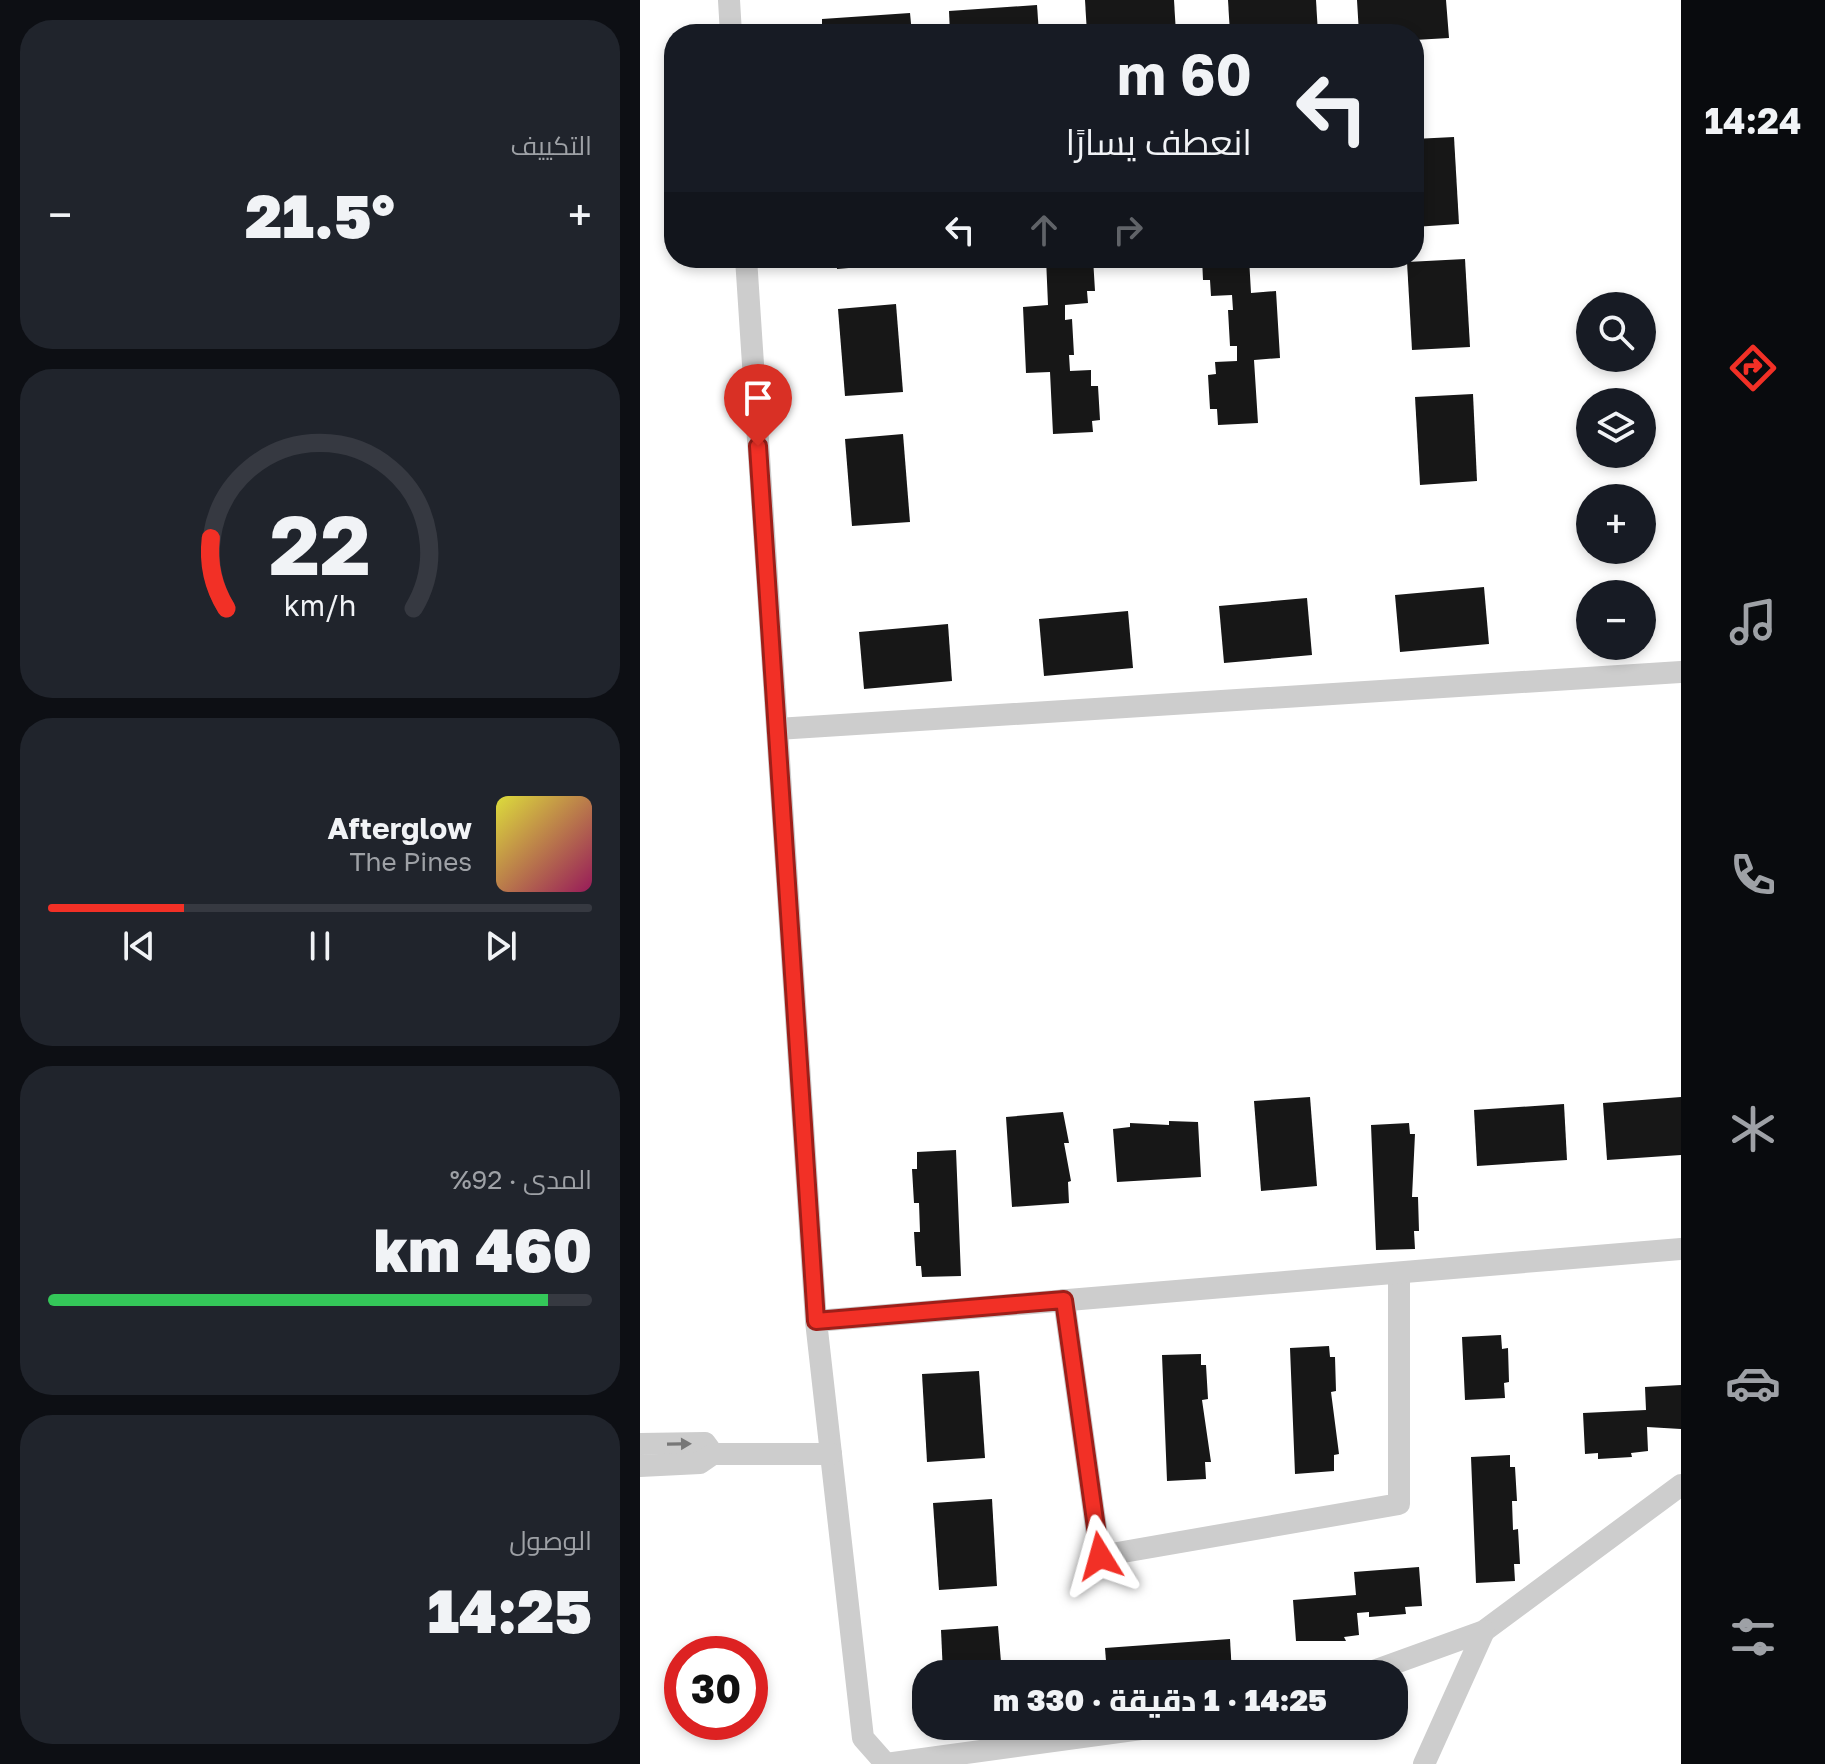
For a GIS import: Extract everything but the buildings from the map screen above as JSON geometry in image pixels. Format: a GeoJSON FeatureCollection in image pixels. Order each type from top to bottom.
{"type":"FeatureCollection","features":[{"type":"Feature","properties":{"kind":"street"},"geometry":{"type":"LineString","coordinates":[[729,0],[730,24]]}},
{"type":"Feature","properties":{"kind":"street"},"geometry":{"type":"LineString","coordinates":[[747,268],[816,1321],[863,1738],[886,1764],[892,1764]]}},
{"type":"Feature","properties":{"kind":"street"},"geometry":{"type":"LineString","coordinates":[[777,729],[1681,672]]}},
{"type":"Feature","properties":{"kind":"street"},"geometry":{"type":"LineString","coordinates":[[816,1321],[1681,1249]]}},
{"type":"Feature","properties":{"kind":"street"},"geometry":{"type":"LineString","coordinates":[[1064,1300],[1100,1556],[1399,1504],[1399,1273]]}},
{"type":"Feature","properties":{"kind":"street"},"geometry":{"type":"LineString","coordinates":[[640,1444],[705,1443],[713,1454]]}},
{"type":"Feature","properties":{"kind":"street"},"geometry":{"type":"LineString","coordinates":[[640,1466],[700,1463],[713,1454],[831,1454]]}},
{"type":"Feature","properties":{"kind":"street"},"geometry":{"type":"LineString","coordinates":[[1404,1660],[1484,1631],[1681,1485]]}},
{"type":"Feature","properties":{"kind":"street"},"geometry":{"type":"LineString","coordinates":[[1424,1764],[1484,1631]]}},
{"type":"Feature","properties":{"kind":"street"},"geometry":{"type":"LineString","coordinates":[[886,1764],[1061,1740]]}},
{"type":"Feature","properties":{"kind":"route"},"geometry":{"type":"LineString","coordinates":[[758,446],[816,1321],[1064,1300],[1100,1556]]}}]}
